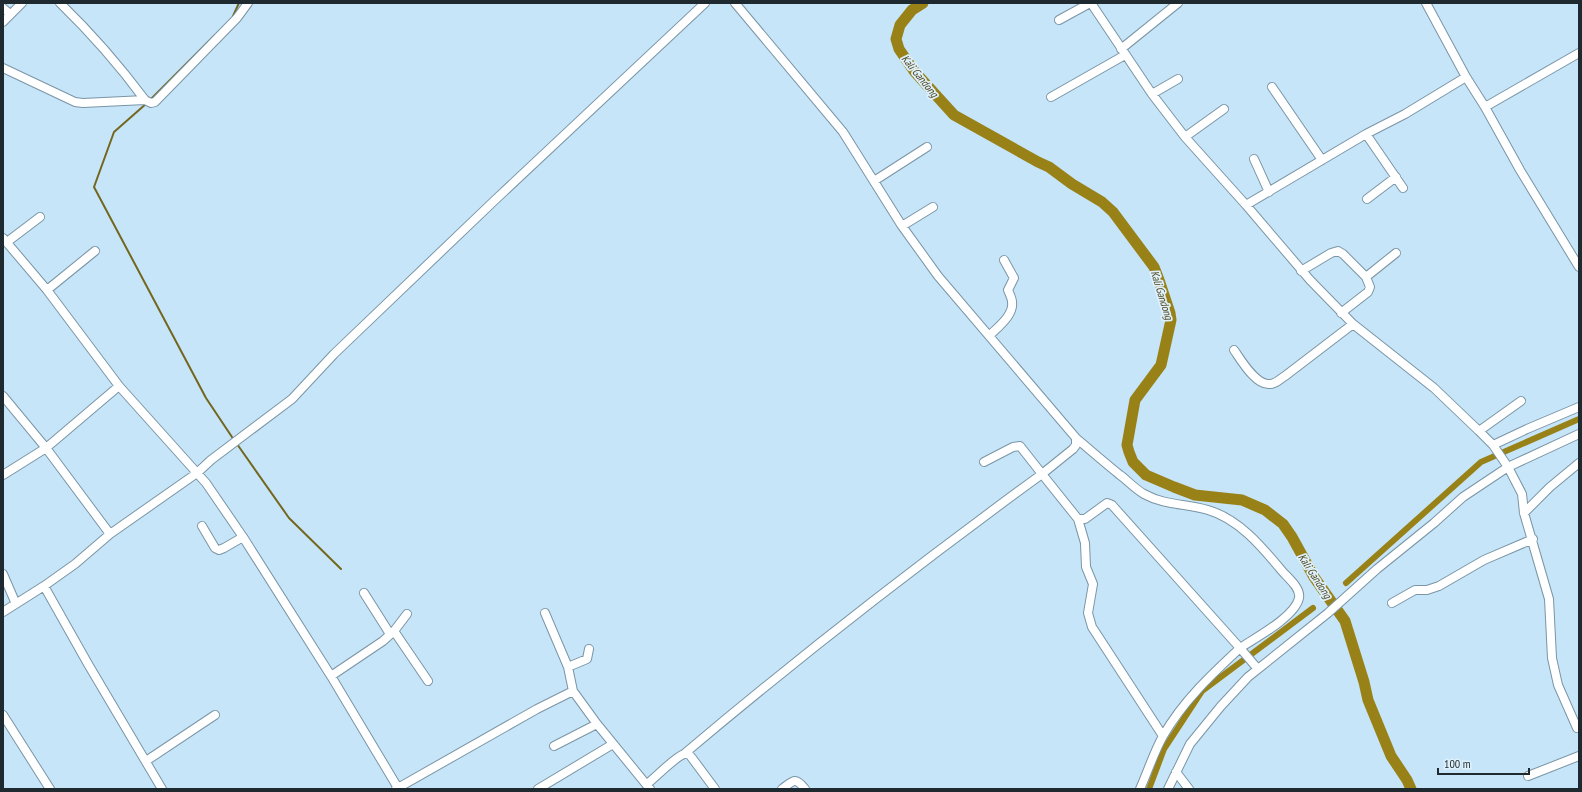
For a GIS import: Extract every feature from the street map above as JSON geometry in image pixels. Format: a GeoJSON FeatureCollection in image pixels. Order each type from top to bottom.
{"type":"FeatureCollection","features":[{"type":"Feature","properties":{"kind":"street"},"geometry":{"type":"LineString","coordinates":[[3,22],[22,3]]}},
{"type":"Feature","properties":{"kind":"street"},"geometry":{"type":"LineString","coordinates":[[60,3],[124,71],[148,101]]}},
{"type":"Feature","properties":{"kind":"street"},"geometry":{"type":"LineString","coordinates":[[3,68],[75,102],[155,102],[237,18],[248,3]]}},
{"type":"Feature","properties":{"kind":"street"},"geometry":{"type":"LineString","coordinates":[[3,612],[75,564],[110,534],[197,472],[292,399],[334,354],[495,200],[705,3]]}},
{"type":"Feature","properties":{"kind":"street"},"geometry":{"type":"LineString","coordinates":[[734,3],[842,132],[902,226],[938,276],[990,335],[1076,438],[1143,493],[1165,503],[1209,510],[1232,521],[1259,545],[1295,585],[1299,594],[1294,608],[1203,682],[1182,708],[1163,736],[1140,789]]}},
{"type":"Feature","properties":{"kind":"street"},"geometry":{"type":"LineString","coordinates":[[1059,20],[1090,3],[1152,94],[1185,137],[1246,205],[1301,271],[1353,324],[1434,388],[1480,431],[1495,448],[1507,465],[1522,494],[1524,513],[1533,539],[1549,600],[1552,658],[1558,685],[1578,729]]}},
{"type":"Feature","properties":{"kind":"street"},"geometry":{"type":"LineString","coordinates":[[1426,3],[1466,77],[1485,107],[1520,170],[1579,266]]}},
{"type":"Feature","properties":{"kind":"street"},"geometry":{"type":"LineString","coordinates":[[1051,97],[1123,52],[1174,4]]}},
{"type":"Feature","properties":{"kind":"street"},"geometry":{"type":"LineString","coordinates":[[3,8],[10,14]]}},
{"type":"Feature","properties":{"kind":"street"},"geometry":{"type":"LineString","coordinates":[[1485,107],[1579,53]]}},
{"type":"Feature","properties":{"kind":"street"},"geometry":{"type":"LineString","coordinates":[[1246,205],[1366,134],[1405,114],[1466,77]]}},
{"type":"Feature","properties":{"kind":"street"},"geometry":{"type":"LineString","coordinates":[[1152,94],[1178,79]]}},
{"type":"Feature","properties":{"kind":"street"},"geometry":{"type":"LineString","coordinates":[[1272,87],[1322,160]]}},
{"type":"Feature","properties":{"kind":"street"},"geometry":{"type":"LineString","coordinates":[[1185,137],[1224,109]]}},
{"type":"Feature","properties":{"kind":"street"},"geometry":{"type":"LineString","coordinates":[[1366,134],[1403,188]]}},
{"type":"Feature","properties":{"kind":"street"},"geometry":{"type":"LineString","coordinates":[[874,181],[927,147]]}},
{"type":"Feature","properties":{"kind":"street"},"geometry":{"type":"LineString","coordinates":[[1254,159],[1269,192]]}},
{"type":"Feature","properties":{"kind":"street"},"geometry":{"type":"LineString","coordinates":[[1367,198],[1396,178]]}},
{"type":"Feature","properties":{"kind":"street"},"geometry":{"type":"LineString","coordinates":[[902,226],[933,207]]}},
{"type":"Feature","properties":{"kind":"street"},"geometry":{"type":"LineString","coordinates":[[40,217],[5,240],[46,290],[118,386],[206,483],[243,537],[331,676],[397,788],[537,709],[573,691]]}},
{"type":"Feature","properties":{"kind":"street"},"geometry":{"type":"LineString","coordinates":[[46,290],[95,251]]}},
{"type":"Feature","properties":{"kind":"street"},"geometry":{"type":"LineString","coordinates":[[1301,271],[1331,253],[1338,251],[1366,277],[1370,287],[1368,292],[1341,313]]}},
{"type":"Feature","properties":{"kind":"street"},"geometry":{"type":"LineString","coordinates":[[1366,277],[1396,253]]}},
{"type":"Feature","properties":{"kind":"street"},"geometry":{"type":"LineString","coordinates":[[990,335],[1003,322],[1011,308],[1012,302],[1008,286],[1014,278],[1004,260]]}},
{"type":"Feature","properties":{"kind":"street"},"geometry":{"type":"LineString","coordinates":[[1234,350],[1250,372],[1258,380],[1269,384],[1275,383],[1353,324]]}},
{"type":"Feature","properties":{"kind":"street"},"geometry":{"type":"LineString","coordinates":[[3,475],[46,448],[118,386]]}},
{"type":"Feature","properties":{"kind":"street"},"geometry":{"type":"LineString","coordinates":[[3,396],[46,448],[110,534]]}},
{"type":"Feature","properties":{"kind":"street"},"geometry":{"type":"LineString","coordinates":[[1480,431],[1521,401]]}},
{"type":"Feature","properties":{"kind":"street"},"geometry":{"type":"LineString","coordinates":[[1495,448],[1527,429],[1579,407]]}},
{"type":"Feature","properties":{"kind":"street"},"geometry":{"type":"LineString","coordinates":[[1168,789],[1190,744],[1220,706],[1256,666],[1328,613],[1377,569],[1434,524],[1463,498],[1507,465],[1579,434]]}},
{"type":"Feature","properties":{"kind":"street"},"geometry":{"type":"LineString","coordinates":[[545,613],[568,667],[573,691],[597,724],[649,787],[678,758],[781,673],[1073,449],[1076,445],[1076,438]]}},
{"type":"Feature","properties":{"kind":"street"},"geometry":{"type":"LineString","coordinates":[[984,462],[1013,447],[1020,446],[1078,519],[1085,543],[1086,567],[1093,584],[1088,613],[1090,624],[1127,683],[1163,736]]}},
{"type":"Feature","properties":{"kind":"street"},"geometry":{"type":"LineString","coordinates":[[1524,513],[1550,487],[1579,463]]}},
{"type":"Feature","properties":{"kind":"street"},"geometry":{"type":"LineString","coordinates":[[1078,519],[1085,519],[1107,503],[1112,505],[1256,666]]}},
{"type":"Feature","properties":{"kind":"street"},"geometry":{"type":"LineString","coordinates":[[202,526],[215,548],[219,550],[243,537]]}},
{"type":"Feature","properties":{"kind":"street"},"geometry":{"type":"LineString","coordinates":[[1392,603],[1415,590],[1435,588],[1484,560],[1533,539]]}},
{"type":"Feature","properties":{"kind":"street"},"geometry":{"type":"LineString","coordinates":[[3,574],[16,604]]}},
{"type":"Feature","properties":{"kind":"street"},"geometry":{"type":"LineString","coordinates":[[44,586],[162,789]]}},
{"type":"Feature","properties":{"kind":"street"},"geometry":{"type":"LineString","coordinates":[[364,593],[428,681]]}},
{"type":"Feature","properties":{"kind":"street"},"geometry":{"type":"LineString","coordinates":[[331,676],[383,640],[407,614]]}},
{"type":"Feature","properties":{"kind":"street"},"geometry":{"type":"LineString","coordinates":[[568,667],[587,659],[588,649]]}},
{"type":"Feature","properties":{"kind":"street"},"geometry":{"type":"LineString","coordinates":[[146,761],[216,715]]}},
{"type":"Feature","properties":{"kind":"street"},"geometry":{"type":"LineString","coordinates":[[4,719],[50,789]]}},
{"type":"Feature","properties":{"kind":"street"},"geometry":{"type":"LineString","coordinates":[[554,746],[597,724]]}},
{"type":"Feature","properties":{"kind":"street"},"geometry":{"type":"LineString","coordinates":[[538,789],[613,744]]}},
{"type":"Feature","properties":{"kind":"street"},"geometry":{"type":"LineString","coordinates":[[684,754],[688,754],[692,758],[715,789]]}},
{"type":"Feature","properties":{"kind":"street"},"geometry":{"type":"LineString","coordinates":[[1528,776],[1579,756]]}},
{"type":"Feature","properties":{"kind":"street"},"geometry":{"type":"LineString","coordinates":[[1176,772],[1189,789]]}},
{"type":"Feature","properties":{"kind":"street"},"geometry":{"type":"LineString","coordinates":[[782,789],[792,781],[796,780],[805,789]]}},
{"type":"Feature","properties":{"kind":"waterway"},"geometry":{"type":"LineString","coordinates":[[233,16],[239,3]]}},
{"type":"Feature","properties":{"kind":"waterway","name":"Kali Gandong"},"geometry":{"type":"LineString","coordinates":[[923,3],[912,10],[900,25],[896,39],[899,49],[914,71],[954,115],[1049,167],[1072,184],[1102,202],[1113,212],[1154,267],[1171,320],[1161,365],[1135,400],[1127,445],[1133,462],[1146,475],[1174,487],[1195,495],[1242,500],[1265,510],[1283,524],[1292,537],[1314,577],[1345,621],[1368,700],[1391,756],[1407,780],[1411,789]]}},
{"type":"Feature","properties":{"kind":"waterway"},"geometry":{"type":"LineString","coordinates":[[150,100],[215,35]]}},
{"type":"Feature","properties":{"kind":"waterway"},"geometry":{"type":"LineString","coordinates":[[147,103],[114,132],[94,187],[206,398],[234,440]]}},
{"type":"Feature","properties":{"kind":"waterway"},"geometry":{"type":"LineString","coordinates":[[1346,583],[1481,462],[1579,419]]}},
{"type":"Feature","properties":{"kind":"waterway"},"geometry":{"type":"LineString","coordinates":[[237,444],[289,518],[341,569]]}},
{"type":"Feature","properties":{"kind":"waterway"},"geometry":{"type":"LineString","coordinates":[[1149,789],[1164,749],[1202,691],[1313,608]]}}]}
